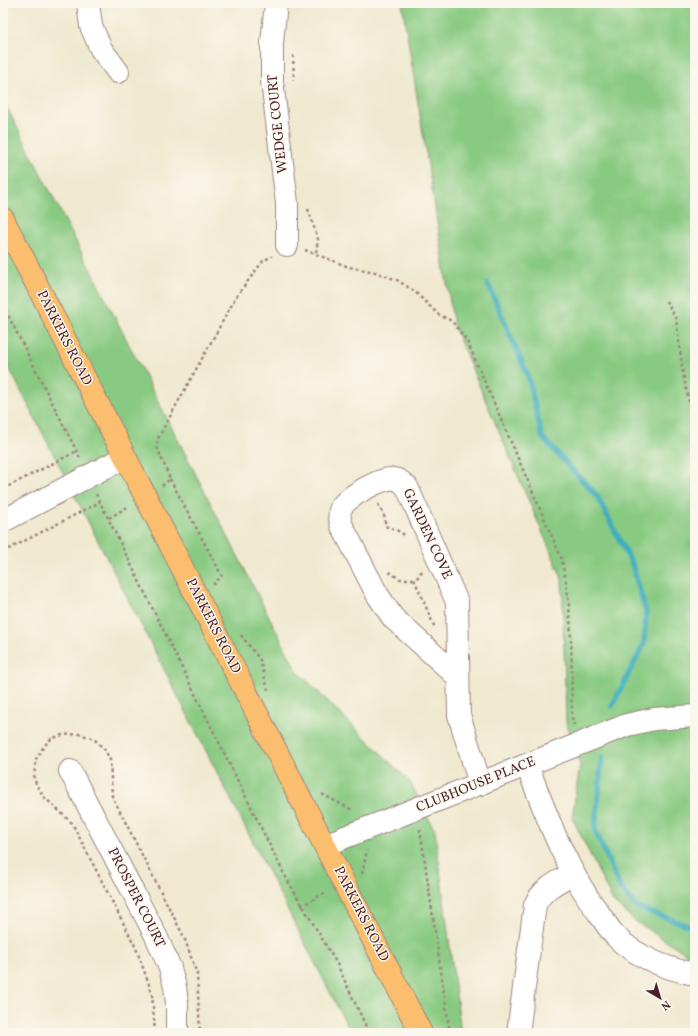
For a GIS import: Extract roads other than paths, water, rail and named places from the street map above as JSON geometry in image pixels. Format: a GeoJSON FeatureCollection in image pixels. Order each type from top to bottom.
{"type":"FeatureCollection","features":[{"type":"Feature","properties":{"kind":"main road","name":"PARKERS ROAD"},"geometry":{"type":"LineString","coordinates":[[3,219],[345,882],[421,1033]]}},
{"type":"Feature","properties":{"kind":"street"},"geometry":{"type":"LineString","coordinates":[[88,3],[90,26],[102,49],[118,72]]}},
{"type":"Feature","properties":{"kind":"street","name":"WEDGE COURT"},"geometry":{"type":"LineString","coordinates":[[276,3],[272,43],[272,81],[287,203],[287,245]]}},
{"type":"Feature","properties":{"kind":"street"},"geometry":{"type":"LineString","coordinates":[[3,521],[125,457]]}},
{"type":"Feature","properties":{"kind":"street","name":"GARDEN COVE"},"geometry":{"type":"LineString","coordinates":[[457,676],[392,618],[381,600],[342,526],[339,517],[340,509],[344,501],[354,494],[387,479],[395,479],[407,487],[452,588],[457,602],[458,616],[457,676],[459,715],[480,784]]}},
{"type":"Feature","properties":{"kind":"street","name":"CLUBHOUSE PLACE"},"geometry":{"type":"LineString","coordinates":[[325,845],[627,725],[654,719],[695,716]]}},
{"type":"Feature","properties":{"kind":"street"},"geometry":{"type":"LineString","coordinates":[[527,765],[559,845],[573,873],[612,933],[627,946],[647,958],[675,970],[695,974]]}},
{"type":"Feature","properties":{"kind":"street","name":"PROSPER COURT"},"geometry":{"type":"LineString","coordinates":[[70,771],[156,936],[170,968],[177,1003],[177,1033]]}},
{"type":"Feature","properties":{"kind":"street"},"geometry":{"type":"LineString","coordinates":[[518,1033],[535,906],[539,896],[545,890],[573,873]]}},
{"type":"Feature","properties":{"kind":"waterway"},"geometry":{"type":"LineString","coordinates":[[488,284],[528,376],[542,437],[597,496],[632,564],[646,612],[644,644],[612,706]]}},
{"type":"Feature","properties":{"kind":"waterway"},"geometry":{"type":"LineString","coordinates":[[602,758],[595,830],[620,887],[636,907],[695,928]]}}]}
